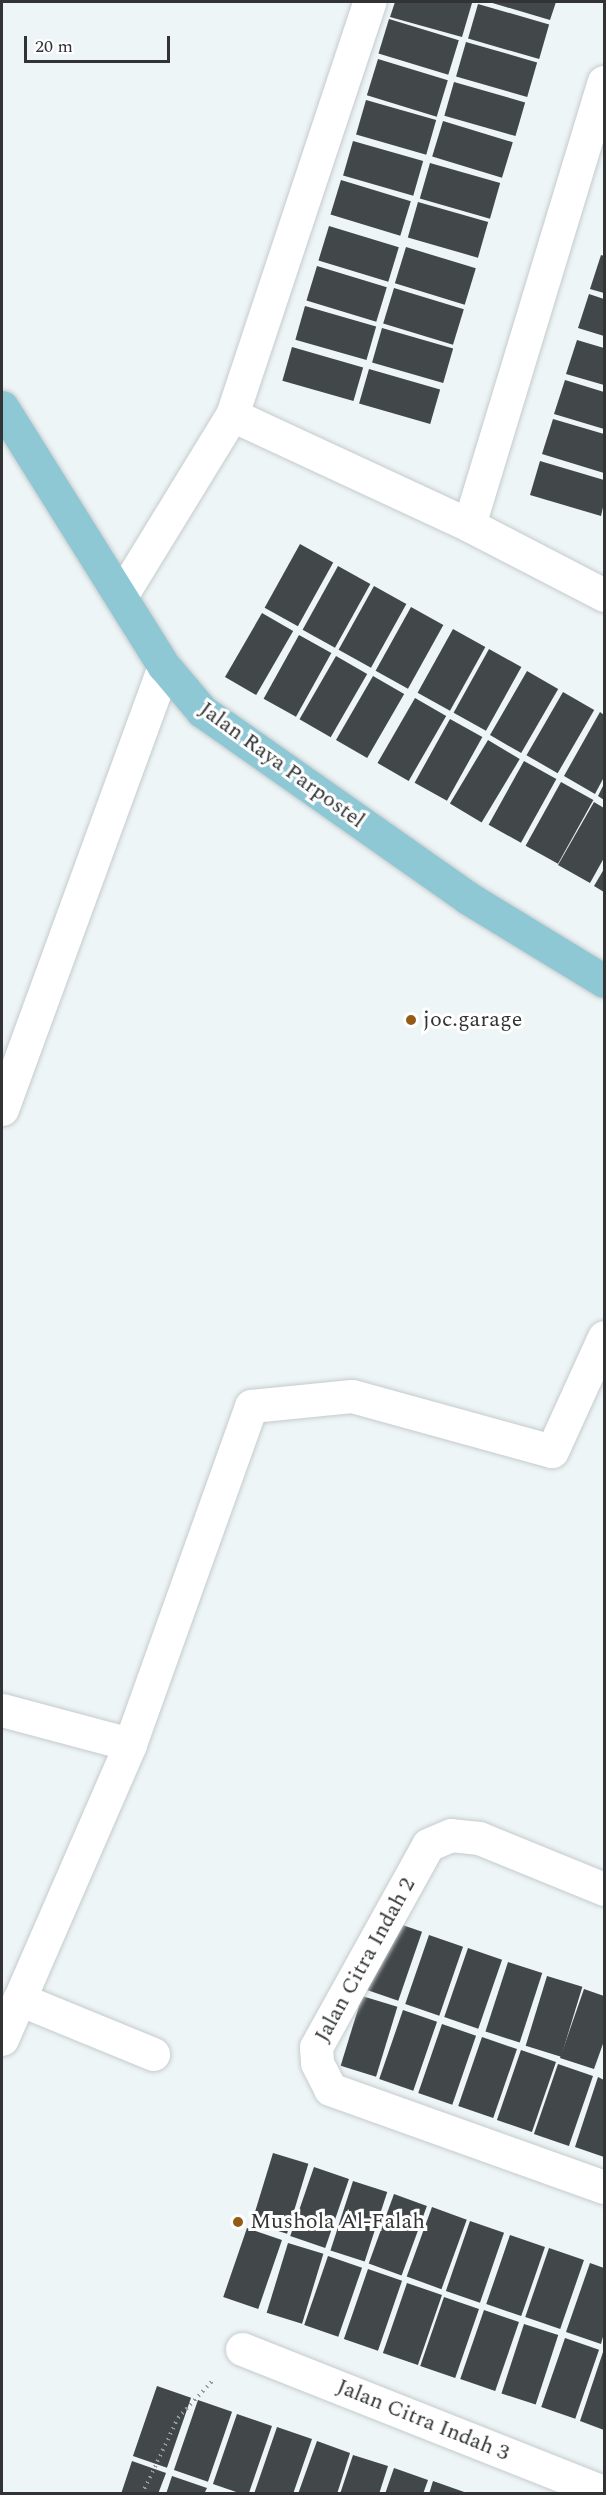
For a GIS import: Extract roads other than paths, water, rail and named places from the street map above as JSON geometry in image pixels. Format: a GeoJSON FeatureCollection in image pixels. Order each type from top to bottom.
{"type":"FeatureCollection","features":[{"type":"Feature","properties":{"kind":"main road","name":"Jalan Raya Parpostel"},"geometry":{"type":"LineString","coordinates":[[2,407],[164,666],[202,711],[468,898],[604,981]]}},
{"type":"Feature","properties":{"kind":"street"},"geometry":{"type":"LineString","coordinates":[[121,596],[232,415],[369,2]]}},
{"type":"Feature","properties":{"kind":"street"},"geometry":{"type":"LineString","coordinates":[[469,525],[604,82]]}},
{"type":"Feature","properties":{"kind":"street"},"geometry":{"type":"LineString","coordinates":[[232,415],[469,525],[604,595]]}},
{"type":"Feature","properties":{"kind":"street"},"geometry":{"type":"LineString","coordinates":[[2,1109],[164,666]]}},
{"type":"Feature","properties":{"kind":"street"},"geometry":{"type":"LineString","coordinates":[[2,2039],[130,1744],[251,1406],[352,1396],[552,1451],[604,1337]]}},
{"type":"Feature","properties":{"kind":"street"},"geometry":{"type":"LineString","coordinates":[[2,1710],[130,1744]]}},
{"type":"Feature","properties":{"kind":"street","name":"Jalan Citra Indah 2"},"geometry":{"type":"LineString","coordinates":[[604,1889],[479,1838],[452,1835],[428,1845],[316,2047],[316,2063],[330,2090],[604,2187]]}},
{"type":"Feature","properties":{"kind":"street"},"geometry":{"type":"LineString","coordinates":[[19,1999],[153,2054]]}},
{"type":"Feature","properties":{"kind":"street","name":"Jalan Citra Indah 3"},"geometry":{"type":"LineString","coordinates":[[242,2349],[604,2492]]}},
{"type":"Feature","properties":{"kind":"place","name":"joc.garage"},"geometry":{"type":"Point","coordinates":[411,1020]}},
{"type":"Feature","properties":{"kind":"place","name":"Mushola Al-Falah"},"geometry":{"type":"Point","coordinates":[238,2222]}}]}
